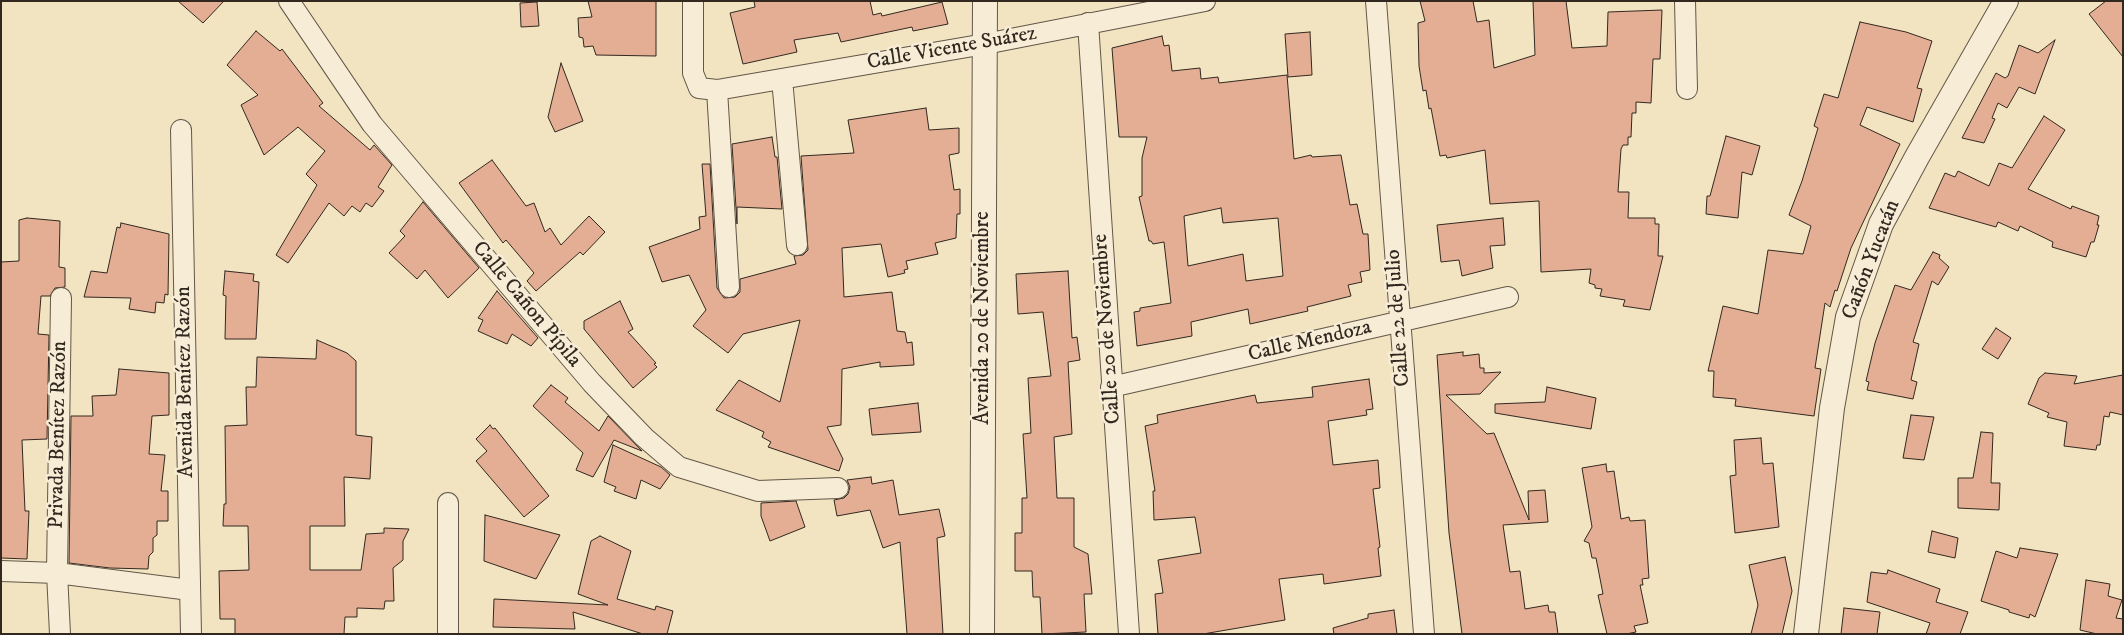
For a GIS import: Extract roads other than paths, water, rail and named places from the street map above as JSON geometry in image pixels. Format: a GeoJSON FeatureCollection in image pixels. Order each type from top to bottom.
{"type":"FeatureCollection","features":[{"type":"Feature","properties":{"kind":"street","name":"Calle Cañon Pípila"},"geometry":{"type":"LineString","coordinates":[[289,1],[372,124],[592,383],[644,437],[679,467],[758,491],[838,488]]}},
{"type":"Feature","properties":{"kind":"street"},"geometry":{"type":"LineString","coordinates":[[693,1],[693,73],[708,89],[729,287]]}},
{"type":"Feature","properties":{"kind":"street","name":"Avenida 20 de Noviembre"},"geometry":{"type":"LineString","coordinates":[[982,634],[985,1]]}},
{"type":"Feature","properties":{"kind":"street","name":"Calle Vicente Suárez"},"geometry":{"type":"LineString","coordinates":[[708,89],[782,79],[985,44],[1205,1]]}},
{"type":"Feature","properties":{"kind":"street","name":"Calle 22 de Julio"},"geometry":{"type":"LineString","coordinates":[[1376,1],[1424,634]]}},
{"type":"Feature","properties":{"kind":"street"},"geometry":{"type":"LineString","coordinates":[[1685,1],[1687,89]]}},
{"type":"Feature","properties":{"kind":"street","name":"Cañón Yucatán"},"geometry":{"type":"LineString","coordinates":[[1806,634],[1832,408],[1848,317],[1882,224],[1917,157],[2006,1]]}},
{"type":"Feature","properties":{"kind":"street","name":"Calle 20 de Noviembre"},"geometry":{"type":"LineString","coordinates":[[1088,23],[1129,634]]}},
{"type":"Feature","properties":{"kind":"street"},"geometry":{"type":"LineString","coordinates":[[782,79],[797,245]]}},
{"type":"Feature","properties":{"kind":"street","name":"Avenida Benítez Razón"},"geometry":{"type":"LineString","coordinates":[[182,130],[191,634]]}},
{"type":"Feature","properties":{"kind":"street","name":"Calle Mendoza"},"geometry":{"type":"LineString","coordinates":[[1111,387],[1508,297]]}},
{"type":"Feature","properties":{"kind":"street","name":"Privada Benítez Razón"},"geometry":{"type":"LineString","coordinates":[[60,634],[57,573],[62,298]]}},
{"type":"Feature","properties":{"kind":"street"},"geometry":{"type":"LineString","coordinates":[[448,503],[448,634]]}},
{"type":"Feature","properties":{"kind":"street"},"geometry":{"type":"LineString","coordinates":[[1,572],[57,573],[190,590]]}}]}
